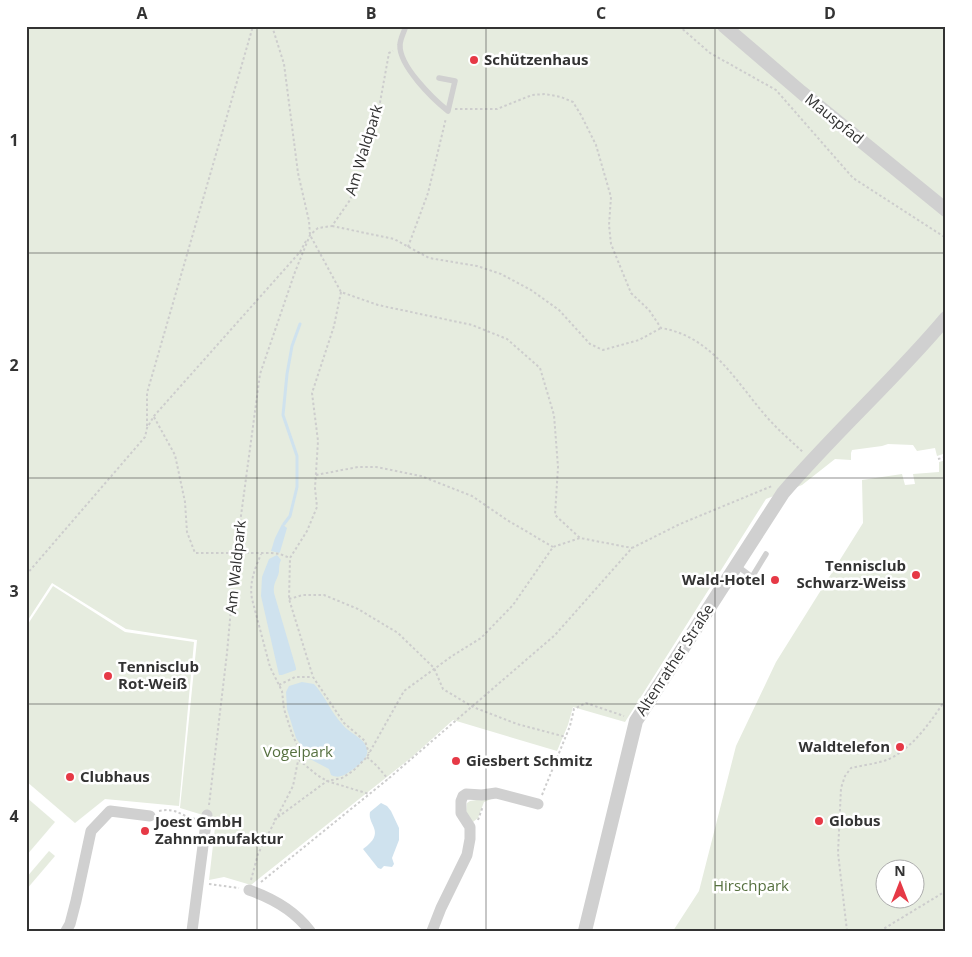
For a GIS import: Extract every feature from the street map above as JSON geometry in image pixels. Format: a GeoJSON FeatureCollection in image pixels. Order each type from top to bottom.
{"type":"FeatureCollection","features":[{"type":"Feature","properties":{"kind":"street","name":"Mauspfad"},"geometry":{"type":"LineString","coordinates":[[724,26],[801,92],[946,210]]}},
{"type":"Feature","properties":{"kind":"street"},"geometry":{"type":"LineString","coordinates":[[921,190],[946,195]]}},
{"type":"Feature","properties":{"kind":"street","name":"Altenrather Straße"},"geometry":{"type":"LineString","coordinates":[[585,931],[636,721],[783,493],[811,460],[920,348],[946,318]]}},
{"type":"Feature","properties":{"kind":"street"},"geometry":{"type":"LineString","coordinates":[[432,931],[467,855],[470,827],[461,813],[460,801],[466,794],[482,795],[496,793],[538,804]]}},
{"type":"Feature","properties":{"kind":"street"},"geometry":{"type":"LineString","coordinates":[[66,931],[70,924],[76,901],[91,831],[110,811],[150,816]]}},
{"type":"Feature","properties":{"kind":"street"},"geometry":{"type":"LineString","coordinates":[[192,931],[207,818]]}},
{"type":"Feature","properties":{"kind":"street"},"geometry":{"type":"LineString","coordinates":[[249,890],[288,910],[304,923],[310,931]]}},
{"type":"Feature","properties":{"kind":"lane"},"geometry":{"type":"LineString","coordinates":[[406,26],[400,45],[402,58],[406,66],[440,105],[448,111],[455,81],[439,78]]}},
{"type":"Feature","properties":{"kind":"lane"},"geometry":{"type":"LineString","coordinates":[[736,565],[752,577],[766,554]]}},
{"type":"Feature","properties":{"kind":"path"},"geometry":{"type":"LineString","coordinates":[[147,428],[147,393],[253,26]]}},
{"type":"Feature","properties":{"kind":"path"},"geometry":{"type":"LineString","coordinates":[[272,26],[284,64],[298,173],[309,221],[310,235],[341,292],[334,326],[312,393],[318,441],[315,488],[317,507],[307,531],[290,558],[289,599],[313,677],[344,723],[365,741],[369,753]]}},
{"type":"Feature","properties":{"kind":"path"},"geometry":{"type":"LineString","coordinates":[[679,26],[710,53],[776,90],[853,178],[946,238]]}},
{"type":"Feature","properties":{"kind":"path","name":"Am Waldpark"},"geometry":{"type":"LineString","coordinates":[[332,226],[350,200],[377,119],[389,53],[400,45]]}},
{"type":"Feature","properties":{"kind":"path"},"geometry":{"type":"LineString","coordinates":[[408,248],[428,194],[448,111],[456,109],[497,109],[532,95],[561,96],[573,102],[596,145],[611,197],[609,225],[611,244],[631,293],[649,310],[661,328]]}},
{"type":"Feature","properties":{"kind":"path"},"geometry":{"type":"LineString","coordinates":[[26,576],[144,437],[154,416],[300,252],[310,235],[318,228],[332,226],[394,239],[429,258],[477,266],[501,274],[531,290],[559,310],[590,344],[603,350],[639,340],[661,328],[671,329],[687,336],[709,350],[723,362],[766,416],[811,460]]}},
{"type":"Feature","properties":{"kind":"path","name":"Am Waldpark"},"geometry":{"type":"LineString","coordinates":[[207,818],[227,653],[236,553],[260,374],[295,272],[310,235]]}},
{"type":"Feature","properties":{"kind":"path"},"geometry":{"type":"LineString","coordinates":[[341,292],[378,305],[472,325],[507,339],[540,368],[554,415],[558,467],[555,515],[580,538]]}},
{"type":"Feature","properties":{"kind":"path"},"geometry":{"type":"LineString","coordinates":[[154,416],[175,455],[185,502],[187,532],[195,552],[271,553],[290,558]]}},
{"type":"Feature","properties":{"kind":"path"},"geometry":{"type":"LineString","coordinates":[[938,459],[946,457]]}},
{"type":"Feature","properties":{"kind":"path"},"geometry":{"type":"LineString","coordinates":[[316,475],[358,467],[376,467],[421,476],[472,496],[507,520],[553,547]]}},
{"type":"Feature","properties":{"kind":"path"},"geometry":{"type":"LineString","coordinates":[[199,882],[249,890],[265,880],[388,779],[555,635],[632,548],[680,524],[772,486],[783,493]]}},
{"type":"Feature","properties":{"kind":"path"},"geometry":{"type":"LineString","coordinates":[[274,820],[327,781],[345,776],[357,768],[367,757],[404,691],[434,668],[481,638],[513,606],[553,547],[580,538],[632,548]]}},
{"type":"Feature","properties":{"kind":"path"},"geometry":{"type":"LineString","coordinates":[[249,890],[258,854],[293,786],[300,751],[284,709],[282,691],[270,667],[250,587],[261,554]]}},
{"type":"Feature","properties":{"kind":"path"},"geometry":{"type":"LineString","coordinates":[[289,599],[303,595],[324,595],[358,609],[398,633],[434,668],[443,689],[473,707],[517,724],[566,737]]}},
{"type":"Feature","properties":{"kind":"path"},"geometry":{"type":"LineString","coordinates":[[279,685],[295,677],[313,677]]}},
{"type":"Feature","properties":{"kind":"path"},"geometry":{"type":"LineString","coordinates":[[848,931],[838,853],[841,788],[845,776],[851,768],[888,759],[902,751],[924,729],[946,699]]}},
{"type":"Feature","properties":{"kind":"path"},"geometry":{"type":"LineString","coordinates":[[538,804],[566,737],[574,709],[584,704],[594,704],[636,721]]}},
{"type":"Feature","properties":{"kind":"path"},"geometry":{"type":"LineString","coordinates":[[367,757],[388,779]]}},
{"type":"Feature","properties":{"kind":"path"},"geometry":{"type":"LineString","coordinates":[[299,760],[327,781],[369,794]]}},
{"type":"Feature","properties":{"kind":"path"},"geometry":{"type":"LineString","coordinates":[[470,827],[478,819],[484,804]]}},
{"type":"Feature","properties":{"kind":"path"},"geometry":{"type":"LineString","coordinates":[[150,816],[160,811],[177,811],[189,818],[207,818]]}},
{"type":"Feature","properties":{"kind":"path"},"geometry":{"type":"LineString","coordinates":[[880,931],[946,891]]}},
{"type":"Feature","properties":{"kind":"green space","name":"Vogelpark"},"geometry":{"type":"Polygon","coordinates":[[[26,26],[946,26],[946,453],[937,456],[935,448],[917,451],[913,445],[888,444],[852,450],[851,460],[835,459],[802,485],[766,499],[625,722],[573,707],[557,751],[453,720],[412,757],[251,885],[224,877],[209,880],[216,819],[180,808],[197,640],[126,629],[52,583],[26,623],[26,26]]]}},
{"type":"Feature","properties":{"kind":"green space","name":"Hirschpark"},"geometry":{"type":"Polygon","coordinates":[[[946,460],[946,931],[673,931],[699,891],[736,746],[776,662],[863,523],[862,480],[902,474],[905,485],[915,484],[913,474],[939,472],[939,462],[946,460]]]}},
{"type":"Feature","properties":{"kind":"green space","name":"Tennisclub Rot-Weiß"},"geometry":{"type":"Polygon","coordinates":[[[53,586],[125,632],[194,642],[179,806],[105,799],[75,823],[26,781],[26,627],[53,586]]]}},
{"type":"Feature","properties":{"kind":"green space"},"geometry":{"type":"Polygon","coordinates":[[[26,797],[55,822],[26,856],[26,797]]]}},
{"type":"Feature","properties":{"kind":"green space"},"geometry":{"type":"Polygon","coordinates":[[[496,797],[484,802],[478,818],[473,822],[466,812],[467,803],[496,797]]]}},
{"type":"Feature","properties":{"kind":"green space"},"geometry":{"type":"Polygon","coordinates":[[[49,851],[55,856],[26,890],[26,878],[49,851]]]}},
{"type":"Feature","properties":{"kind":"water"},"geometry":{"type":"Polygon","coordinates":[[[282,524],[287,528],[280,552],[271,551],[275,538],[282,524]]]}},
{"type":"Feature","properties":{"kind":"water"},"geometry":{"type":"Polygon","coordinates":[[[277,555],[281,560],[274,593],[296,668],[296,670],[282,675],[279,675],[261,596],[262,577],[269,559],[277,555]]]}},
{"type":"Feature","properties":{"kind":"water"},"geometry":{"type":"Polygon","coordinates":[[[302,682],[314,684],[339,720],[366,745],[365,759],[344,775],[337,777],[331,775],[329,769],[310,759],[296,738],[287,709],[286,692],[289,686],[302,682]]]}},
{"type":"Feature","properties":{"kind":"water"},"geometry":{"type":"Polygon","coordinates":[[[381,803],[391,811],[399,828],[399,840],[392,858],[394,864],[392,867],[384,866],[381,869],[378,868],[363,849],[374,838],[375,833],[370,812],[381,803]]]}},
{"type":"Feature","properties":{"kind":"waterway"},"geometry":{"type":"LineString","coordinates":[[284,524],[290,516],[297,487],[297,456],[283,415],[292,346],[300,324]]}},
{"type":"Feature","properties":{"kind":"place","name":"Schützenhaus"},"geometry":{"type":"Point","coordinates":[474,60]}},
{"type":"Feature","properties":{"kind":"place","name":"Tennisclub Schwarz-Weiss"},"geometry":{"type":"Point","coordinates":[916,575]}},
{"type":"Feature","properties":{"kind":"place","name":"Wald-Hotel"},"geometry":{"type":"Point","coordinates":[775,580]}},
{"type":"Feature","properties":{"kind":"place","name":"Tennisclub Rot-Weiß"},"geometry":{"type":"Point","coordinates":[108,676]}},
{"type":"Feature","properties":{"kind":"place","name":"Waldtelefon"},"geometry":{"type":"Point","coordinates":[900,747]}},
{"type":"Feature","properties":{"kind":"place","name":"Giesbert Schmitz"},"geometry":{"type":"Point","coordinates":[456,761]}},
{"type":"Feature","properties":{"kind":"place","name":"Clubhaus"},"geometry":{"type":"Point","coordinates":[70,777]}},
{"type":"Feature","properties":{"kind":"place","name":"Globus"},"geometry":{"type":"Point","coordinates":[819,821]}},
{"type":"Feature","properties":{"kind":"place","name":"Joest GmbH Zahnmanufaktur"},"geometry":{"type":"Point","coordinates":[145,831]}}]}
